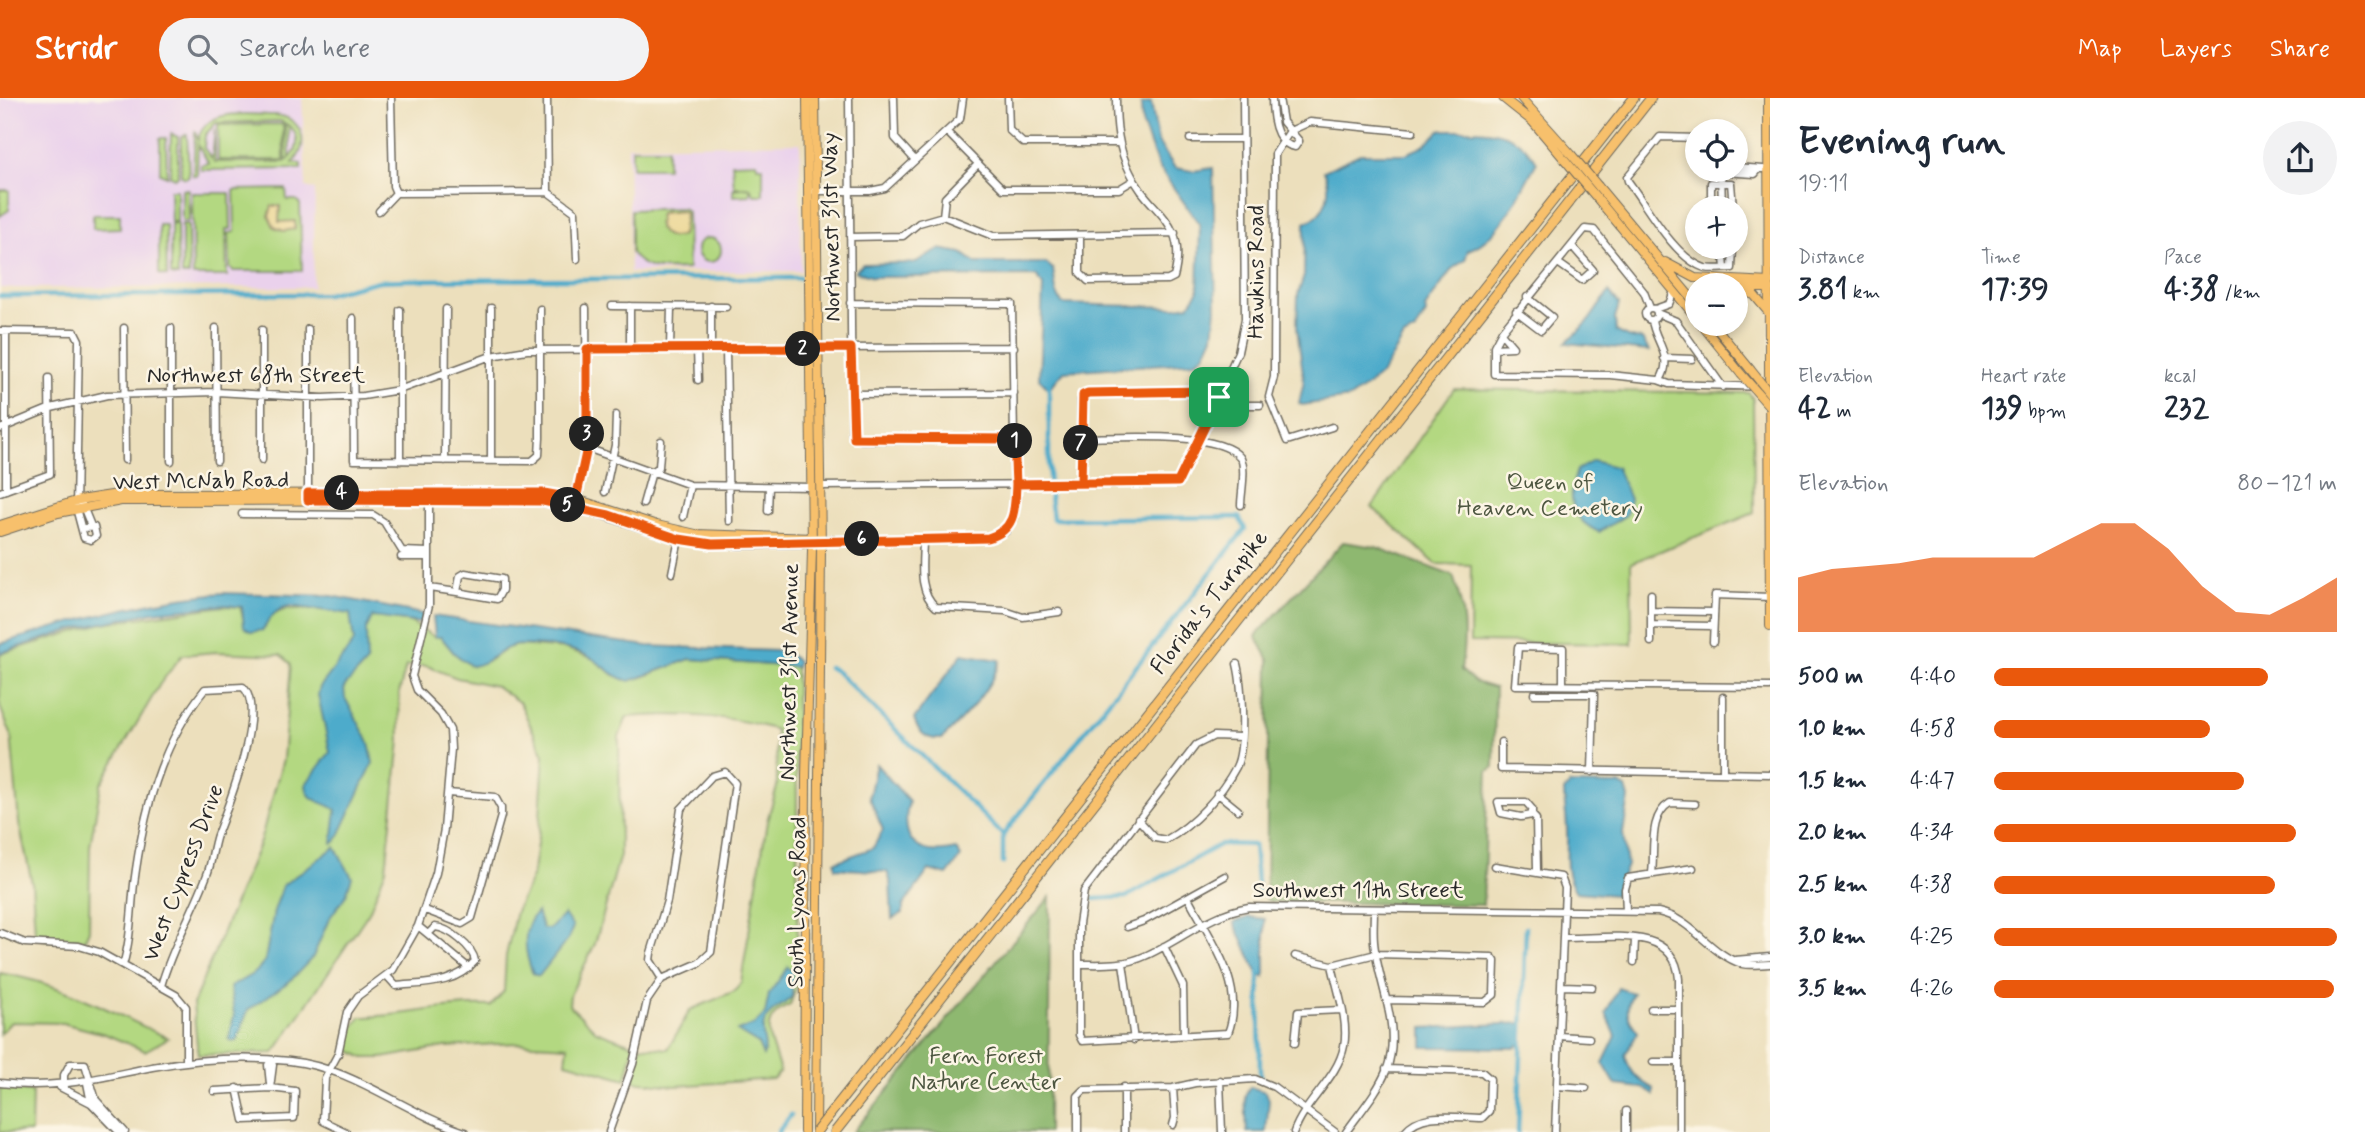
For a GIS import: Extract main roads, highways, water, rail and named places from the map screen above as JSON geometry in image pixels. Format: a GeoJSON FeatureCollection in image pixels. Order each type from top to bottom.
{"type":"FeatureCollection","features":[{"type":"Feature","properties":{"kind":"highway","name":"Florida's Turnpike"},"geometry":{"type":"LineString","coordinates":[[816,1132],[1634,98]]}},
{"type":"Feature","properties":{"kind":"highway","name":"Florida's Turnpike"},"geometry":{"type":"LineString","coordinates":[[835,1132],[1651,98]]}},
{"type":"Feature","properties":{"kind":"main road","name":"Northwest 31st Avenue"},"geometry":{"type":"LineString","coordinates":[[807,98],[812,191]]}},
{"type":"Feature","properties":{"kind":"main road","name":"Northwest 31st Avenue"},"geometry":{"type":"LineString","coordinates":[[815,98],[812,191],[813,349],[816,486],[821,540],[821,630]]}},
{"type":"Feature","properties":{"kind":"main road"},"geometry":{"type":"LineString","coordinates":[[1503,98],[1532,121],[1569,157]]}},
{"type":"Feature","properties":{"kind":"main road"},"geometry":{"type":"LineString","coordinates":[[1521,98],[1685,304]]}},
{"type":"Feature","properties":{"kind":"main road"},"geometry":{"type":"LineString","coordinates":[[1768,98],[1769,149],[1766,170],[1770,626]]}},
{"type":"Feature","properties":{"kind":"main road"},"geometry":{"type":"LineString","coordinates":[[1595,188],[1685,290]]}},
{"type":"Feature","properties":{"kind":"main road"},"geometry":{"type":"LineString","coordinates":[[1657,256],[1695,278],[1769,285]]}},
{"type":"Feature","properties":{"kind":"main road"},"geometry":{"type":"LineString","coordinates":[[1748,287],[1769,285]]}},
{"type":"Feature","properties":{"kind":"main road"},"geometry":{"type":"LineString","coordinates":[[1748,293],[1754,295],[1769,313]]}},
{"type":"Feature","properties":{"kind":"main road"},"geometry":{"type":"LineString","coordinates":[[1711,336],[1770,407]]}},
{"type":"Feature","properties":{"kind":"main road"},"geometry":{"type":"LineString","coordinates":[[1724,336],[1770,391]]}},
{"type":"Feature","properties":{"kind":"main road","name":"Northwest 31st Avenue"},"geometry":{"type":"LineString","coordinates":[[804,1132],[812,540],[816,486]]}},
{"type":"Feature","properties":{"kind":"main road","name":"West McNab Road"},"geometry":{"type":"LineString","coordinates":[[0,525],[80,505],[105,502],[429,496],[575,502],[696,534],[812,540]]}},
{"type":"Feature","properties":{"kind":"main road","name":"West McNab Road"},"geometry":{"type":"LineString","coordinates":[[575,502],[679,539],[712,544],[821,540]]}},
{"type":"Feature","properties":{"kind":"main road","name":"West McNab Road"},"geometry":{"type":"LineString","coordinates":[[0,533],[80,505]]}},
{"type":"Feature","properties":{"kind":"main road","name":"South Lyons Road"},"geometry":{"type":"LineString","coordinates":[[816,1132],[821,630]]}},
{"type":"Feature","properties":{"kind":"main road"},"geometry":{"type":"LineString","coordinates":[[806,908],[818,908]]}},
{"type":"Feature","properties":{"kind":"water"},"geometry":{"type":"Polygon","coordinates":[[[1151,102],[1158,142],[1175,168],[1193,171],[1213,168],[1216,309],[1213,336],[1204,355],[1194,362],[1064,371],[1049,389],[1039,379],[1043,286],[1037,276],[873,277],[855,271],[863,264],[914,263],[939,249],[962,253],[976,263],[1046,263],[1053,269],[1056,291],[1062,304],[1176,307],[1189,305],[1198,292],[1200,225],[1158,166],[1142,123],[1141,105],[1151,102]]]}},
{"type":"Feature","properties":{"kind":"water"},"geometry":{"type":"Polygon","coordinates":[[[1441,130],[1483,131],[1506,135],[1517,141],[1537,162],[1500,225],[1480,244],[1468,250],[1465,260],[1452,269],[1425,308],[1426,314],[1415,331],[1404,337],[1382,373],[1350,398],[1302,405],[1299,403],[1304,381],[1297,328],[1298,294],[1304,276],[1305,223],[1319,214],[1328,194],[1324,171],[1360,154],[1406,154],[1422,147],[1441,130]]]}},
{"type":"Feature","properties":{"kind":"water"},"geometry":{"type":"Polygon","coordinates":[[[1609,292],[1619,304],[1615,319],[1616,331],[1629,338],[1642,339],[1649,351],[1566,343],[1587,323],[1609,292]]]}},
{"type":"Feature","properties":{"kind":"water"},"geometry":{"type":"Polygon","coordinates":[[[1593,461],[1616,467],[1630,499],[1626,515],[1599,532],[1582,521],[1573,507],[1572,498],[1577,470],[1593,461]]]}},
{"type":"Feature","properties":{"kind":"water"},"geometry":{"type":"Polygon","coordinates":[[[223,593],[332,596],[423,614],[421,623],[372,617],[366,630],[367,662],[344,687],[345,698],[369,742],[373,763],[336,842],[332,843],[336,810],[309,795],[306,784],[330,752],[318,695],[320,687],[354,642],[350,614],[290,606],[277,611],[263,630],[252,632],[244,627],[242,607],[225,605],[154,612],[74,629],[0,653],[0,644],[82,619],[167,600],[223,593]]]}},
{"type":"Feature","properties":{"kind":"water"},"geometry":{"type":"Polygon","coordinates":[[[433,616],[648,646],[777,651],[798,662],[796,667],[690,659],[630,681],[615,675],[577,651],[519,645],[471,666],[454,653],[441,637],[435,637],[433,616]]]}},
{"type":"Feature","properties":{"kind":"water"},"geometry":{"type":"Polygon","coordinates":[[[962,654],[1000,660],[991,682],[959,722],[942,739],[927,737],[914,719],[962,654]]]}},
{"type":"Feature","properties":{"kind":"water"},"geometry":{"type":"Polygon","coordinates":[[[876,764],[909,801],[907,827],[914,843],[931,851],[956,849],[961,857],[947,875],[929,870],[903,906],[903,913],[892,919],[890,880],[887,872],[835,868],[835,862],[873,848],[883,830],[869,797],[876,764]]]}},
{"type":"Feature","properties":{"kind":"water"},"geometry":{"type":"Polygon","coordinates":[[[1570,784],[1619,785],[1626,788],[1629,798],[1623,833],[1627,865],[1615,895],[1576,892],[1572,885],[1567,863],[1564,791],[1570,784]]]}},
{"type":"Feature","properties":{"kind":"water"},"geometry":{"type":"Polygon","coordinates":[[[335,847],[352,877],[346,895],[329,919],[313,957],[290,981],[248,1010],[237,1041],[229,1041],[234,1014],[230,987],[256,972],[265,960],[274,911],[283,885],[335,847]]]}},
{"type":"Feature","properties":{"kind":"water"},"geometry":{"type":"Polygon","coordinates":[[[537,912],[543,929],[550,929],[564,914],[573,927],[568,939],[539,976],[533,974],[526,942],[528,926],[537,912]]]}},
{"type":"Feature","properties":{"kind":"water"},"geometry":{"type":"Polygon","coordinates":[[[1249,917],[1265,919],[1265,977],[1259,976],[1234,922],[1249,917]]]}},
{"type":"Feature","properties":{"kind":"water"},"geometry":{"type":"Polygon","coordinates":[[[788,967],[792,972],[792,996],[767,1017],[763,1033],[763,1056],[758,1044],[737,1031],[754,1025],[765,1014],[769,994],[788,967]]]}},
{"type":"Feature","properties":{"kind":"water"},"geometry":{"type":"Polygon","coordinates":[[[1618,988],[1633,993],[1628,1004],[1628,1013],[1638,1032],[1625,1055],[1627,1061],[1635,1075],[1654,1089],[1654,1095],[1642,1088],[1616,1085],[1603,1063],[1616,1036],[1606,1013],[1618,988]]]}},
{"type":"Feature","properties":{"kind":"water"},"geometry":{"type":"Polygon","coordinates":[[[1522,1023],[1521,1043],[1515,1048],[1423,1047],[1423,1028],[1522,1023]]]}},
{"type":"Feature","properties":{"kind":"water"},"geometry":{"type":"Polygon","coordinates":[[[1250,1087],[1266,1092],[1269,1100],[1266,1132],[1247,1132],[1245,1096],[1250,1087]]]}},
{"type":"Feature","properties":{"kind":"waterway"},"geometry":{"type":"LineString","coordinates":[[0,296],[326,294],[379,281],[404,280],[800,278]]}},
{"type":"Feature","properties":{"kind":"waterway"},"geometry":{"type":"LineString","coordinates":[[1049,383],[1049,480]]}},
{"type":"Feature","properties":{"kind":"waterway"},"geometry":{"type":"LineString","coordinates":[[1003,835],[1245,529],[1239,517],[1053,519],[1049,489]]}},
{"type":"Feature","properties":{"kind":"waterway"},"geometry":{"type":"LineString","coordinates":[[829,667],[1003,835],[1003,863]]}},
{"type":"Feature","properties":{"kind":"waterway"},"geometry":{"type":"LineString","coordinates":[[1093,899],[1126,897],[1221,844],[1254,845],[1258,894]]}},
{"type":"Feature","properties":{"kind":"waterway"},"geometry":{"type":"LineString","coordinates":[[1518,1132],[1526,928]]}},
{"type":"Feature","properties":{"kind":"waterway"},"geometry":{"type":"LineString","coordinates":[[1259,972],[1260,1076]]}},
{"type":"Feature","properties":{"kind":"waterway"},"geometry":{"type":"LineString","coordinates":[[778,1132],[791,1115]]}},
{"type":"Feature","properties":{"kind":"park label","name":"Queen of Heaven Cemetery"},"geometry":{"type":"Point","coordinates":[1550,496]}},
{"type":"Feature","properties":{"kind":"park label","name":"Fern Forest Nature Center"},"geometry":{"type":"Point","coordinates":[986,1070]}}]}
